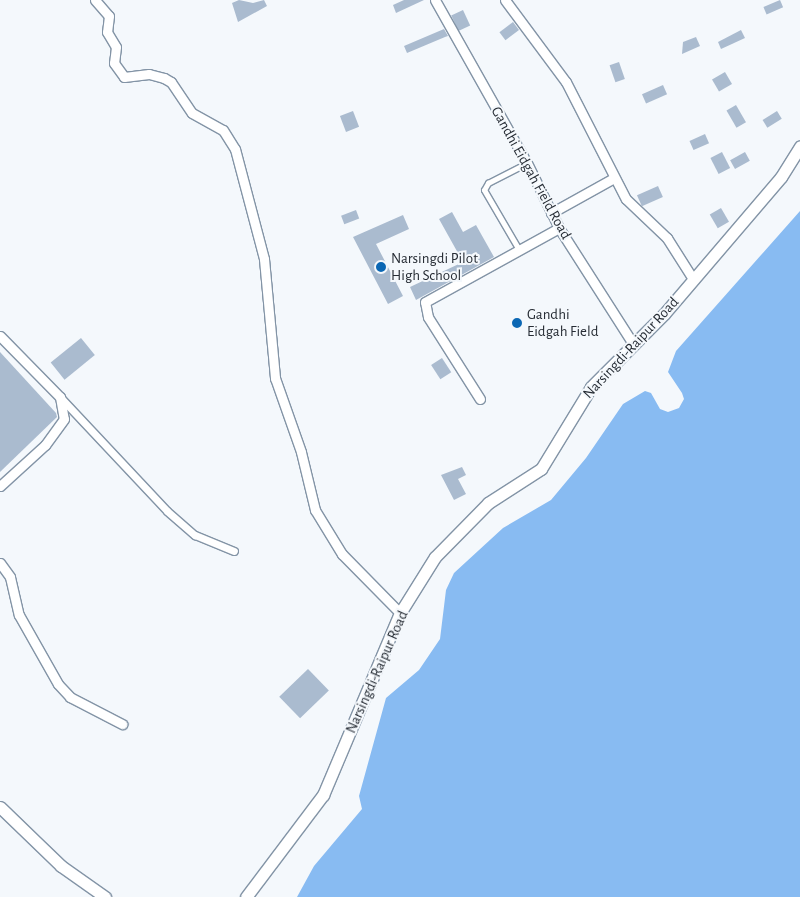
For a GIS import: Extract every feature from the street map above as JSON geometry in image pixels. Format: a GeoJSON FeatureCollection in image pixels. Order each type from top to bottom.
{"type":"FeatureCollection","features":[{"type":"Feature","properties":{"kind":"street"},"geometry":{"type":"LineString","coordinates":[[95,0],[109,16],[107,32],[116,47],[114,62],[124,77],[149,74],[171,82],[192,113],[223,130],[235,149],[264,259],[275,378],[302,452],[315,510],[342,554],[400,613]]}},
{"type":"Feature","properties":{"kind":"street","name":"Gandhi Eidgah Field Road"},"geometry":{"type":"LineString","coordinates":[[435,0],[528,163],[559,228],[632,342]]}},
{"type":"Feature","properties":{"kind":"street"},"geometry":{"type":"LineString","coordinates":[[505,0],[566,82],[626,199],[667,238],[693,279]]}},
{"type":"Feature","properties":{"kind":"street","name":"Narsingdi-Raipur Road"},"geometry":{"type":"LineString","coordinates":[[246,897],[323,795],[400,613],[435,557],[468,520],[541,469],[591,387],[632,342],[664,314],[781,177],[800,148]]}},
{"type":"Feature","properties":{"kind":"street"},"geometry":{"type":"LineString","coordinates":[[551,213],[614,178]]}},
{"type":"Feature","properties":{"kind":"street"},"geometry":{"type":"LineString","coordinates":[[480,399],[428,317],[425,302],[559,228]]}},
{"type":"Feature","properties":{"kind":"street"},"geometry":{"type":"LineString","coordinates":[[0,336],[60,397],[167,512],[195,535],[234,551]]}},
{"type":"Feature","properties":{"kind":"street"},"geometry":{"type":"LineString","coordinates":[[0,486],[45,445],[58,428],[64,418],[60,397]]}},
{"type":"Feature","properties":{"kind":"street"},"geometry":{"type":"LineString","coordinates":[[0,563],[10,577],[18,615],[58,684],[70,697],[122,724]]}},
{"type":"Feature","properties":{"kind":"street"},"geometry":{"type":"LineString","coordinates":[[0,807],[61,866],[105,897]]}},
{"type":"Feature","properties":{"kind":"lane"},"geometry":{"type":"LineString","coordinates":[[519,250],[484,190],[488,183],[528,163]]}},
{"type":"Feature","properties":{"kind":"water"},"geometry":{"type":"Polygon","coordinates":[[[800,211],[800,897],[297,897],[314,866],[362,809],[359,796],[386,698],[419,670],[440,639],[446,590],[454,573],[503,528],[551,500],[586,458],[623,404],[645,391],[651,393],[660,409],[668,412],[679,408],[684,399],[668,372],[676,351],[800,211]]]}},
{"type":"Feature","properties":{"kind":"building"},"geometry":{"type":"Polygon","coordinates":[[[239,0],[253,3],[264,0],[267,6],[238,22],[232,3],[239,0]]]}},
{"type":"Feature","properties":{"kind":"building"},"geometry":{"type":"Polygon","coordinates":[[[404,0],[424,0],[396,13],[393,5],[404,0]]]}},
{"type":"Feature","properties":{"kind":"building"},"geometry":{"type":"Polygon","coordinates":[[[780,0],[783,7],[767,14],[763,7],[780,0]]]}},
{"type":"Feature","properties":{"kind":"building"},"geometry":{"type":"Polygon","coordinates":[[[463,10],[470,25],[458,31],[451,15],[463,10]]]}},
{"type":"Feature","properties":{"kind":"building"},"geometry":{"type":"Polygon","coordinates":[[[513,22],[519,30],[505,40],[499,32],[513,22]]]}},
{"type":"Feature","properties":{"kind":"building"},"geometry":{"type":"Polygon","coordinates":[[[444,29],[448,36],[407,53],[404,46],[444,29]]]}},
{"type":"Feature","properties":{"kind":"building"},"geometry":{"type":"Polygon","coordinates":[[[741,30],[745,38],[721,49],[718,42],[741,30]]]}},
{"type":"Feature","properties":{"kind":"building"},"geometry":{"type":"Polygon","coordinates":[[[696,37],[700,46],[682,54],[683,42],[696,37]]]}},
{"type":"Feature","properties":{"kind":"building"},"geometry":{"type":"Polygon","coordinates":[[[619,62],[625,79],[615,82],[610,65],[619,62]]]}},
{"type":"Feature","properties":{"kind":"building"},"geometry":{"type":"Polygon","coordinates":[[[725,72],[732,84],[719,92],[712,80],[725,72]]]}},
{"type":"Feature","properties":{"kind":"building"},"geometry":{"type":"Polygon","coordinates":[[[663,85],[667,94],[646,103],[642,94],[663,85]]]}},
{"type":"Feature","properties":{"kind":"building"},"geometry":{"type":"Polygon","coordinates":[[[736,105],[746,122],[736,128],[726,110],[736,105]]]}},
{"type":"Feature","properties":{"kind":"building"},"geometry":{"type":"Polygon","coordinates":[[[353,111],[359,127],[346,132],[340,116],[353,111]]]}},
{"type":"Feature","properties":{"kind":"building"},"geometry":{"type":"Polygon","coordinates":[[[777,111],[782,119],[767,128],[763,120],[777,111]]]}},
{"type":"Feature","properties":{"kind":"building"},"geometry":{"type":"Polygon","coordinates":[[[705,134],[709,143],[694,150],[689,141],[705,134]]]}},
{"type":"Feature","properties":{"kind":"building"},"geometry":{"type":"Polygon","coordinates":[[[722,152],[730,168],[719,174],[710,158],[722,152]]]}},
{"type":"Feature","properties":{"kind":"building"},"geometry":{"type":"Polygon","coordinates":[[[745,152],[750,161],[735,169],[730,160],[745,152]]]}},
{"type":"Feature","properties":{"kind":"building"},"geometry":{"type":"Polygon","coordinates":[[[658,186],[663,197],[642,206],[637,195],[658,186]]]}},
{"type":"Feature","properties":{"kind":"building"},"geometry":{"type":"Polygon","coordinates":[[[721,208],[729,222],[718,228],[710,214],[721,208]]]}},
{"type":"Feature","properties":{"kind":"building"},"geometry":{"type":"Polygon","coordinates":[[[356,210],[359,218],[344,224],[341,216],[356,210]]]}},
{"type":"Feature","properties":{"kind":"building"},"geometry":{"type":"Polygon","coordinates":[[[452,212],[463,232],[476,225],[494,257],[416,300],[410,287],[463,262],[439,219],[452,212]]]}},
{"type":"Feature","properties":{"kind":"building"},"geometry":{"type":"Polygon","coordinates":[[[403,215],[409,229],[376,244],[403,296],[388,304],[353,237],[403,215]]]}},
{"type":"Feature","properties":{"kind":"building"},"geometry":{"type":"Polygon","coordinates":[[[81,338],[95,355],[65,380],[51,363],[81,338]]]}},
{"type":"Feature","properties":{"kind":"building"},"geometry":{"type":"Polygon","coordinates":[[[0,352],[56,413],[57,417],[0,472],[0,352]]]}},
{"type":"Feature","properties":{"kind":"building"},"geometry":{"type":"Polygon","coordinates":[[[442,358],[451,372],[440,379],[431,365],[442,358]]]}},
{"type":"Feature","properties":{"kind":"building"},"geometry":{"type":"Polygon","coordinates":[[[462,467],[466,475],[458,479],[466,494],[454,500],[441,475],[462,467]]]}},
{"type":"Feature","properties":{"kind":"building"},"geometry":{"type":"Polygon","coordinates":[[[308,669],[329,691],[300,718],[279,697],[308,669]]]}},
{"type":"Feature","properties":{"kind":"place","name":"Narsingdi Pilot High School"},"geometry":{"type":"Point","coordinates":[381,267]}},
{"type":"Feature","properties":{"kind":"place","name":"Gandhi Eidgah Field"},"geometry":{"type":"Point","coordinates":[517,323]}}]}
